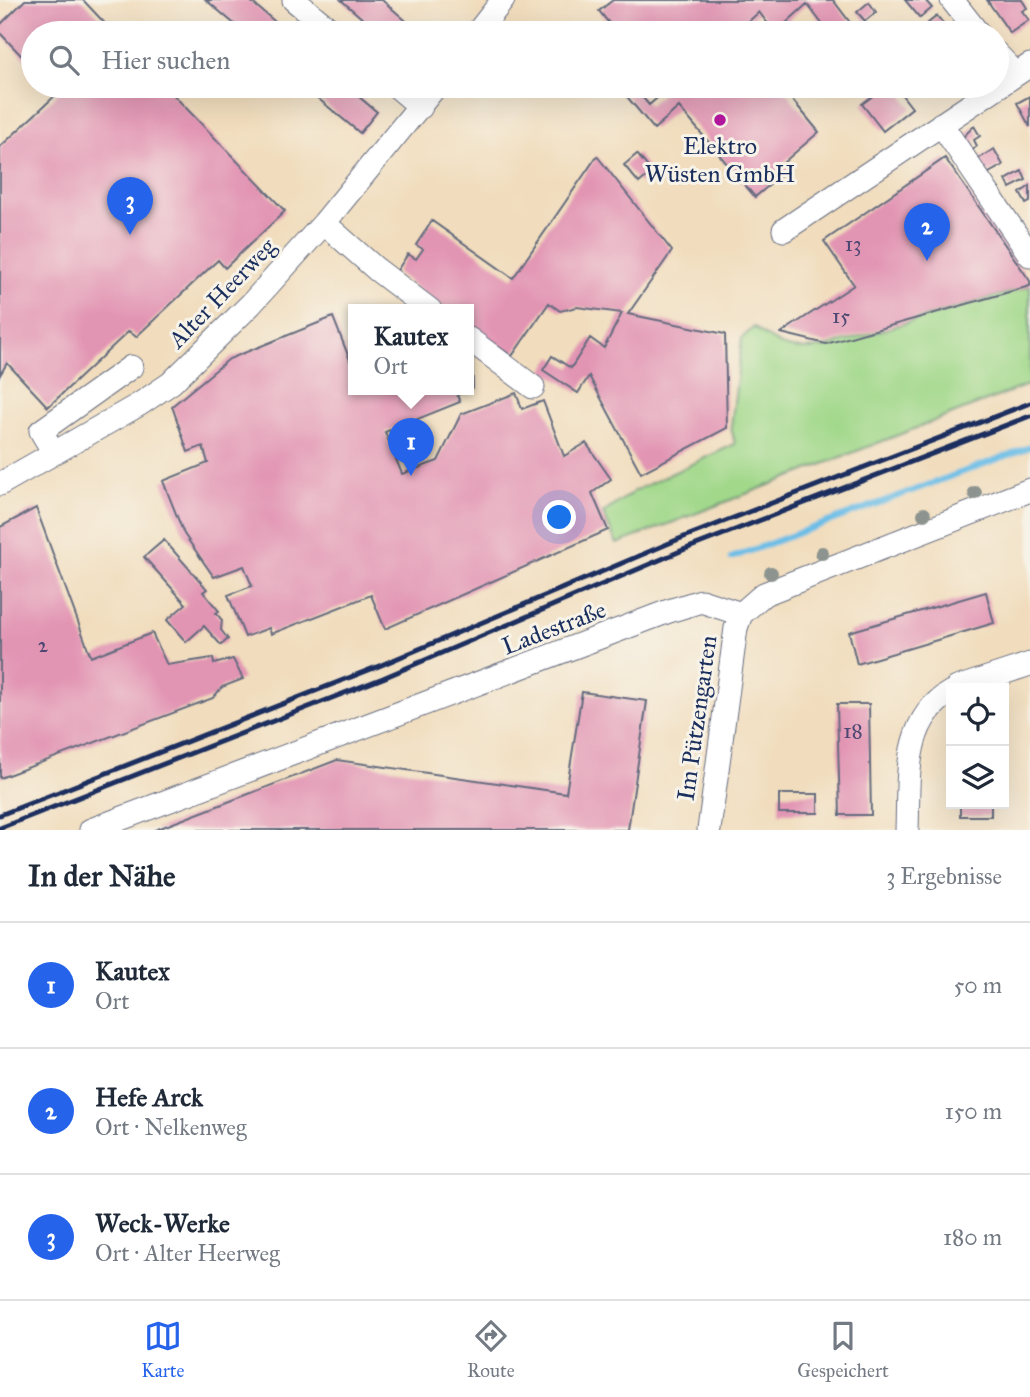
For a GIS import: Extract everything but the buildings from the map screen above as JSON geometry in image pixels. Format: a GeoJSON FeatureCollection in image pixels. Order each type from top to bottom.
{"type":"FeatureCollection","features":[{"type":"Feature","properties":{"kind":"street"},"geometry":{"type":"LineString","coordinates":[[295,0],[320,21]]}},
{"type":"Feature","properties":{"kind":"street"},"geometry":{"type":"LineString","coordinates":[[486,21],[503,0]]}},
{"type":"Feature","properties":{"kind":"street"},"geometry":{"type":"LineString","coordinates":[[952,0],[969,21]]}},
{"type":"Feature","properties":{"kind":"street"},"geometry":{"type":"LineString","coordinates":[[410,98],[421,107]]}},
{"type":"Feature","properties":{"kind":"street","name":"Alter Heerweg"},"geometry":{"type":"LineString","coordinates":[[0,484],[141,404],[171,383],[251,304],[324,223],[427,98]]}},
{"type":"Feature","properties":{"kind":"street"},"geometry":{"type":"LineString","coordinates":[[785,230],[980,98]]}},
{"type":"Feature","properties":{"kind":"street"},"geometry":{"type":"LineString","coordinates":[[941,124],[1030,255]]}},
{"type":"Feature","properties":{"kind":"street"},"geometry":{"type":"LineString","coordinates":[[324,223],[376,269],[422,304]]}},
{"type":"Feature","properties":{"kind":"street"},"geometry":{"type":"LineString","coordinates":[[474,343],[533,387]]}},
{"type":"Feature","properties":{"kind":"street"},"geometry":{"type":"LineString","coordinates":[[54,453],[41,431],[131,368]]}},
{"type":"Feature","properties":{"kind":"street"},"geometry":{"type":"LineString","coordinates":[[741,614],[764,594],[1030,490]]}},
{"type":"Feature","properties":{"kind":"street","name":"Ladestraße"},"geometry":{"type":"LineString","coordinates":[[91,830],[669,611],[701,601],[741,614]]}},
{"type":"Feature","properties":{"kind":"street","name":"Im Pützengarten"},"geometry":{"type":"LineString","coordinates":[[709,830],[736,628],[741,614]]}},
{"type":"Feature","properties":{"kind":"street"},"geometry":{"type":"LineString","coordinates":[[972,683],[1030,664]]}},
{"type":"Feature","properties":{"kind":"street"},"geometry":{"type":"LineString","coordinates":[[907,830],[909,763],[916,730],[935,701],[946,695]]}},
{"type":"Feature","properties":{"kind":"green space"},"geometry":{"type":"Polygon","coordinates":[[[1030,286],[1030,384],[617,544],[603,513],[636,490],[735,444],[731,427],[742,338],[754,327],[787,347],[826,347],[1030,286]]]}},
{"type":"Feature","properties":{"kind":"waterway"},"geometry":{"type":"LineString","coordinates":[[731,558],[1030,447]]}},
{"type":"Feature","properties":{"kind":"railway"},"geometry":{"type":"LineString","coordinates":[[0,815],[379,666],[679,539],[1030,403]]}},
{"type":"Feature","properties":{"kind":"railway"},"geometry":{"type":"LineString","coordinates":[[0,828],[383,678],[683,550],[1030,416]]}},
{"type":"Feature","properties":{"kind":"place","name":"Elektro Wüsten GmbH"},"geometry":{"type":"Point","coordinates":[720,120]}},
{"type":"Feature","properties":{"kind":"place","name":"Weck-Werke"},"geometry":{"type":"Point","coordinates":[130,235]}},
{"type":"Feature","properties":{"kind":"place","name":"Hefe Arck"},"geometry":{"type":"Point","coordinates":[927,261]}},
{"type":"Feature","properties":{"kind":"place","name":"Kautex"},"geometry":{"type":"Point","coordinates":[411,476]}}]}
